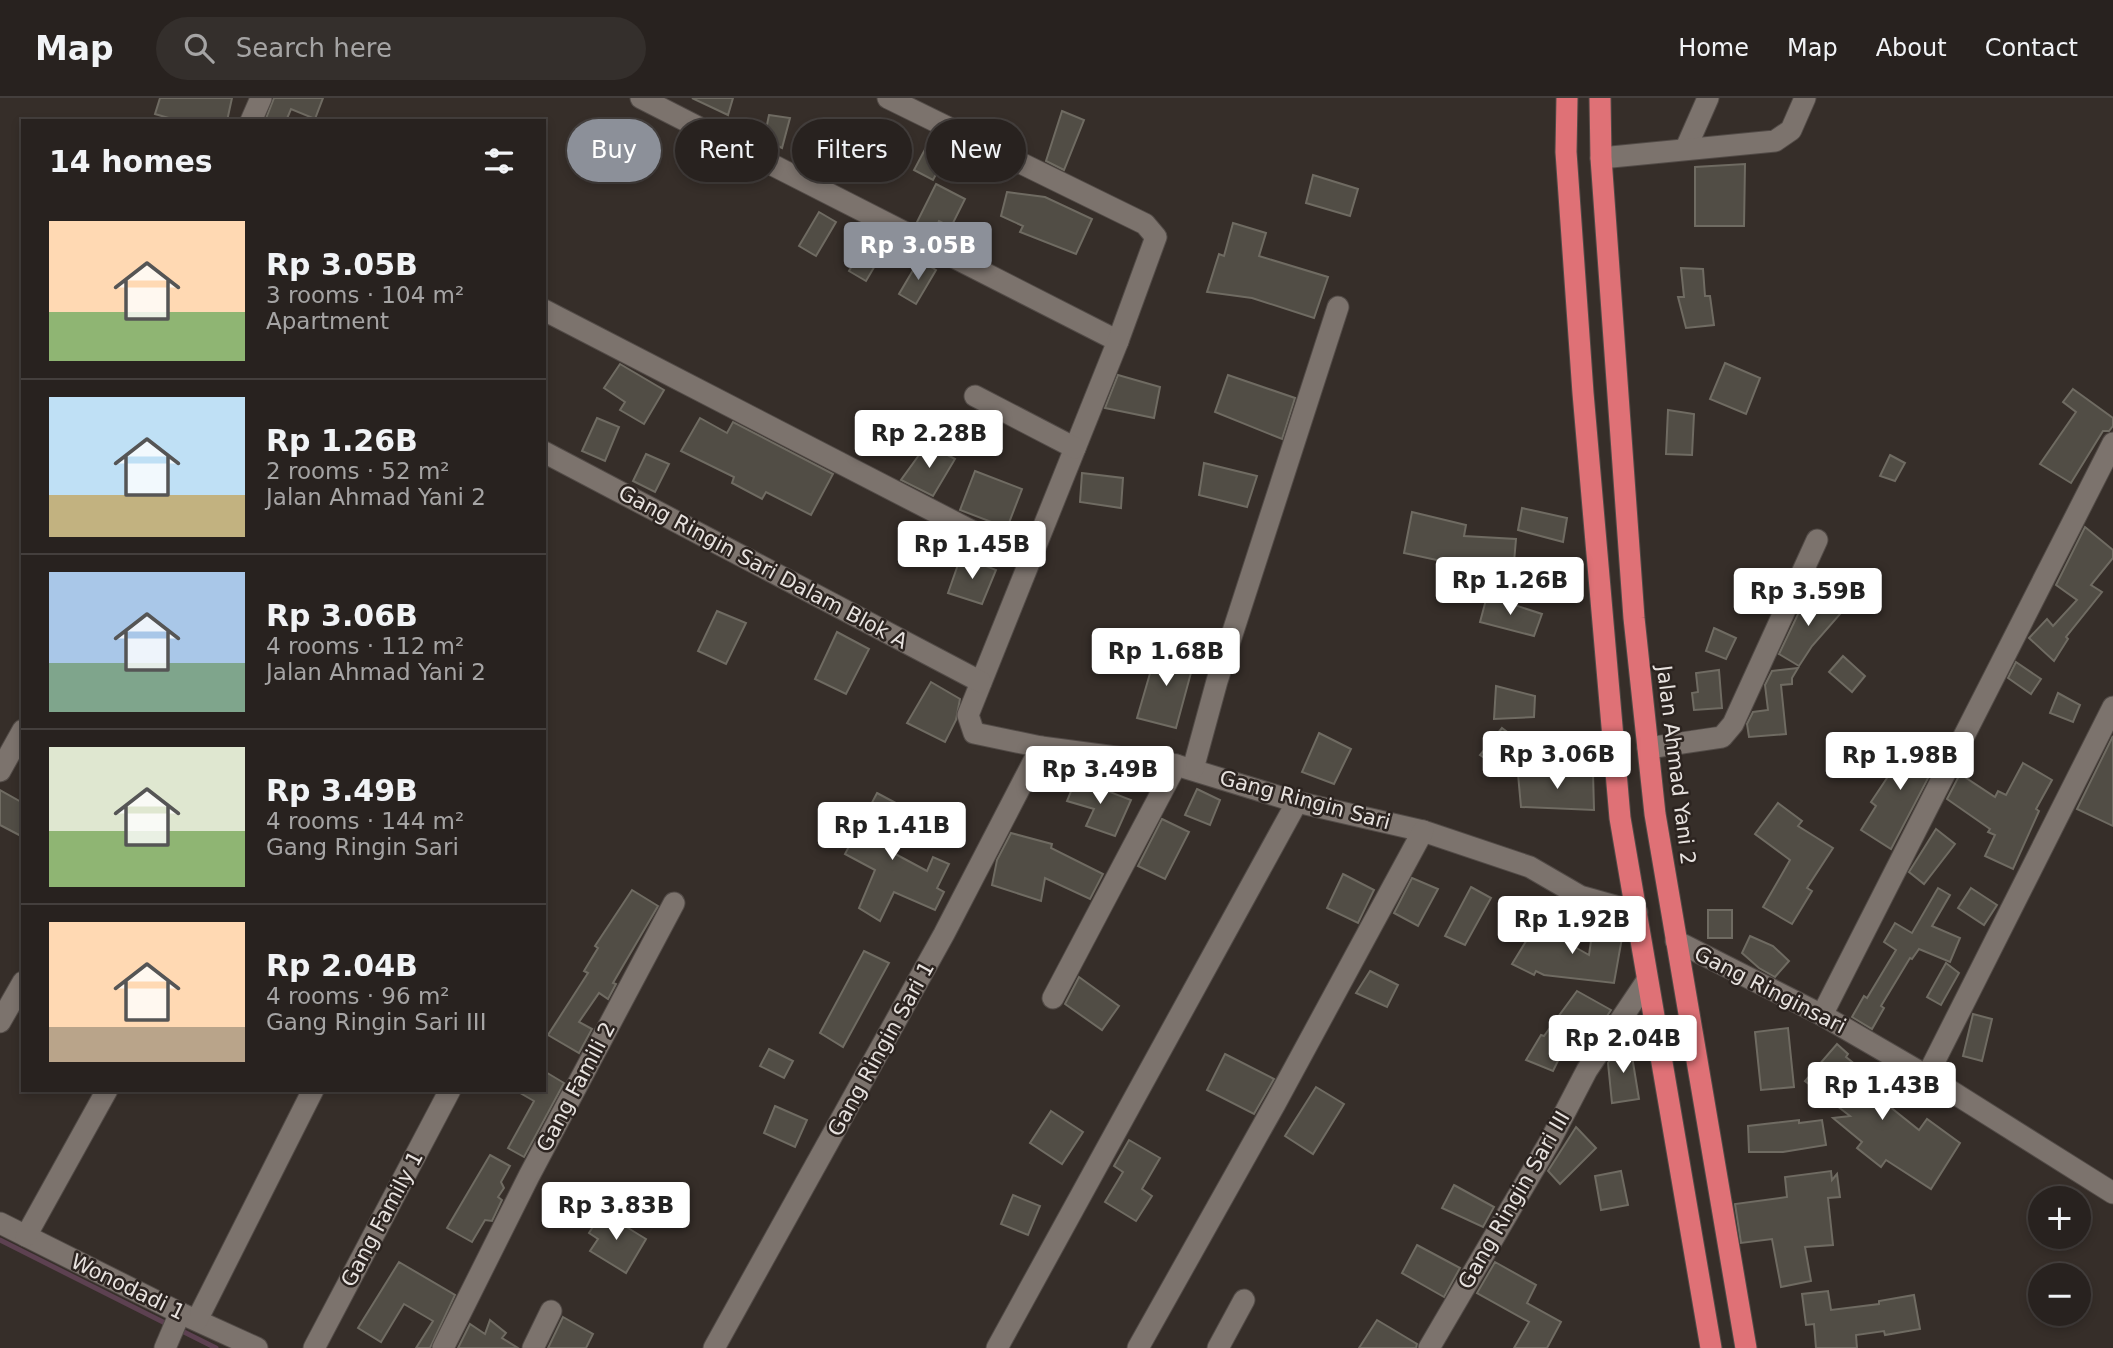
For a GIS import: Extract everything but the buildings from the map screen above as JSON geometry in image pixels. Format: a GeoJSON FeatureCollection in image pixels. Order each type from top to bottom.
{"type":"FeatureCollection","features":[{"type":"Feature","properties":{"kind":"highway"},"geometry":{"type":"LineString","coordinates":[[1567,98],[1566,152],[1583,393],[1620,818],[1646,982],[1711,1348]]}},
{"type":"Feature","properties":{"kind":"highway","name":"Jalan Ahmad Yani 2"},"geometry":{"type":"LineString","coordinates":[[1600,98],[1601,158],[1633,604],[1655,814],[1746,1348]]}},
{"type":"Feature","properties":{"kind":"street"},"geometry":{"type":"LineString","coordinates":[[252,119],[261,98]]}},
{"type":"Feature","properties":{"kind":"street"},"geometry":{"type":"LineString","coordinates":[[641,98],[1118,341]]}},
{"type":"Feature","properties":{"kind":"street"},"geometry":{"type":"LineString","coordinates":[[888,98],[1145,224],[1156,237],[1118,341],[981,682]]}},
{"type":"Feature","properties":{"kind":"street"},"geometry":{"type":"LineString","coordinates":[[1686,148],[1707,98]]}},
{"type":"Feature","properties":{"kind":"street"},"geometry":{"type":"LineString","coordinates":[[1601,158],[1775,141],[1791,130],[1805,98]]}},
{"type":"Feature","properties":{"kind":"street"},"geometry":{"type":"LineString","coordinates":[[1053,998],[1178,771],[1217,681],[1338,307]]}},
{"type":"Feature","properties":{"kind":"street"},"geometry":{"type":"LineString","coordinates":[[546,311],[1030,562]]}},
{"type":"Feature","properties":{"kind":"street"},"geometry":{"type":"LineString","coordinates":[[975,396],[1075,448]]}},
{"type":"Feature","properties":{"kind":"street"},"geometry":{"type":"LineString","coordinates":[[1822,1015],[2113,443]]}},
{"type":"Feature","properties":{"kind":"street","name":"Gang Ringin Sari Dalam Blok A"},"geometry":{"type":"LineString","coordinates":[[546,453],[981,682]]}},
{"type":"Feature","properties":{"kind":"street"},"geometry":{"type":"LineString","coordinates":[[1648,748],[1722,737],[1733,724],[1816,540]]}},
{"type":"Feature","properties":{"kind":"street","name":"Gang Ringin Sari"},"geometry":{"type":"LineString","coordinates":[[981,682],[968,715],[974,733],[1178,771],[1297,802],[1531,867],[1580,896],[1637,912]]}},
{"type":"Feature","properties":{"kind":"street"},"geometry":{"type":"LineString","coordinates":[[1927,1076],[2113,707]]}},
{"type":"Feature","properties":{"kind":"street"},"geometry":{"type":"LineString","coordinates":[[0,771],[14,732]]}},
{"type":"Feature","properties":{"kind":"street","name":"Gang Ringin Sari 1"},"geometry":{"type":"LineString","coordinates":[[714,1348],[944,934],[1041,747]]}},
{"type":"Feature","properties":{"kind":"street"},"geometry":{"type":"LineString","coordinates":[[997,1348],[1297,802]]}},
{"type":"Feature","properties":{"kind":"street"},"geometry":{"type":"LineString","coordinates":[[1138,1348],[1275,1104],[1420,836]]}},
{"type":"Feature","properties":{"kind":"street","name":"Gang Famili 2"},"geometry":{"type":"LineString","coordinates":[[443,1348],[529,1175],[674,903]]}},
{"type":"Feature","properties":{"kind":"street","name":"Gang Ringinsari"},"geometry":{"type":"LineString","coordinates":[[1676,941],[1822,1015],[1927,1076],[2113,1193]]}},
{"type":"Feature","properties":{"kind":"street","name":"Gang Ringin Sari III"},"geometry":{"type":"LineString","coordinates":[[1429,1348],[1549,1143],[1587,1070],[1646,982]]}},
{"type":"Feature","properties":{"kind":"street"},"geometry":{"type":"LineString","coordinates":[[0,1022],[21,985]]}},
{"type":"Feature","properties":{"kind":"street"},"geometry":{"type":"LineString","coordinates":[[26,1236],[106,1092]]}},
{"type":"Feature","properties":{"kind":"street"},"geometry":{"type":"LineString","coordinates":[[165,1348],[312,1092]]}},
{"type":"Feature","properties":{"kind":"street","name":"Gang Family 1"},"geometry":{"type":"LineString","coordinates":[[314,1348],[449,1092]]}},
{"type":"Feature","properties":{"kind":"street","name":"Wonodadi 1"},"geometry":{"type":"LineString","coordinates":[[0,1223],[185,1316],[257,1348]]}},
{"type":"Feature","properties":{"kind":"street"},"geometry":{"type":"LineString","coordinates":[[1218,1348],[1244,1300]]}},
{"type":"Feature","properties":{"kind":"street"},"geometry":{"type":"LineString","coordinates":[[533,1348],[551,1311]]}},
{"type":"Feature","properties":{"kind":"waterway"},"geometry":{"type":"LineString","coordinates":[[0,1240],[169,1325]]}},
{"type":"Feature","properties":{"kind":"waterway"},"geometry":{"type":"LineString","coordinates":[[178,1329],[216,1348]]}}]}
